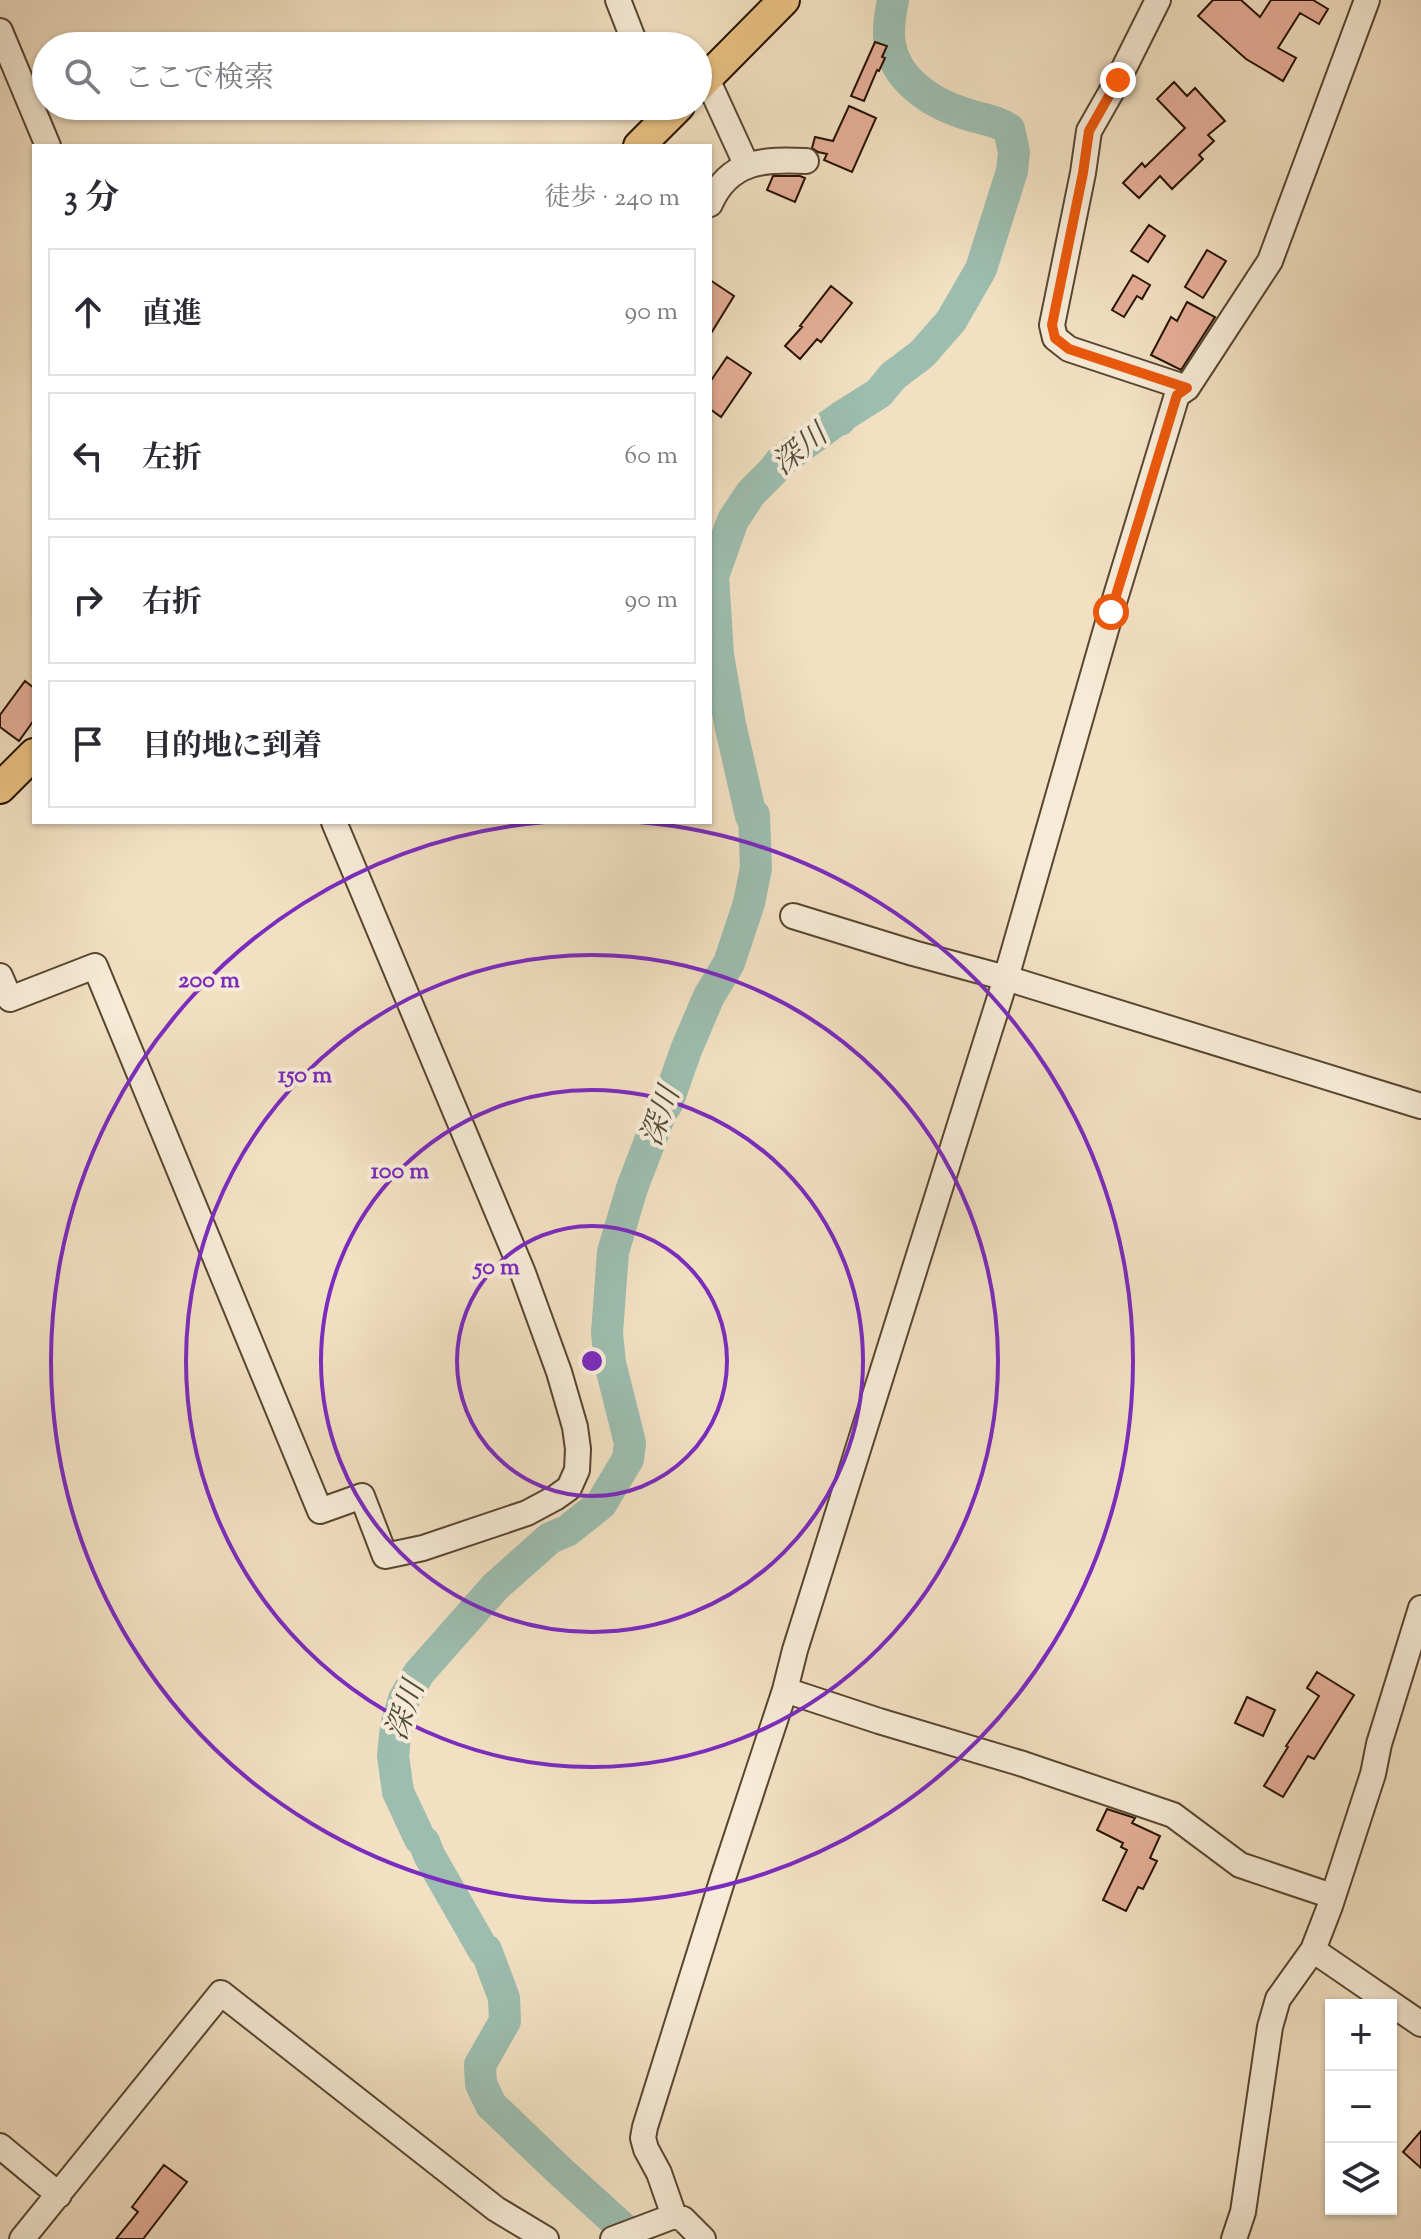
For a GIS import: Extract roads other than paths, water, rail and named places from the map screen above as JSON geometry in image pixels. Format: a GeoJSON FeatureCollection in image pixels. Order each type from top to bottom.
{"type":"FeatureCollection","features":[{"type":"Feature","properties":{"kind":"main road"},"geometry":{"type":"LineString","coordinates":[[712,73],[784,0]]}},
{"type":"Feature","properties":{"kind":"main road"},"geometry":{"type":"LineString","coordinates":[[641,144],[660,120]]}},
{"type":"Feature","properties":{"kind":"main road"},"geometry":{"type":"LineString","coordinates":[[0,788],[32,756]]}},
{"type":"Feature","properties":{"kind":"street"},"geometry":{"type":"LineString","coordinates":[[618,0],[631,32]]}},
{"type":"Feature","properties":{"kind":"street"},"geometry":{"type":"LineString","coordinates":[[1158,0],[1089,131],[1052,325],[1055,338],[1069,349],[1187,388]]}},
{"type":"Feature","properties":{"kind":"street"},"geometry":{"type":"LineString","coordinates":[[674,2216],[643,2138],[1006,978],[1177,395],[1187,388],[1270,261],[1367,0]]}},
{"type":"Feature","properties":{"kind":"street"},"geometry":{"type":"LineString","coordinates":[[0,31],[32,108]]}},
{"type":"Feature","properties":{"kind":"street"},"geometry":{"type":"LineString","coordinates":[[712,101],[746,164]]}},
{"type":"Feature","properties":{"kind":"street"},"geometry":{"type":"LineString","coordinates":[[37,120],[47,144]]}},
{"type":"Feature","properties":{"kind":"street"},"geometry":{"type":"LineString","coordinates":[[712,199],[746,164],[778,159],[806,161]]}},
{"type":"Feature","properties":{"kind":"street"},"geometry":{"type":"LineString","coordinates":[[0,976],[10,999],[95,966],[320,1511],[362,1496],[385,1556],[423,1548],[527,1513],[569,1488],[577,1470],[575,1427],[559,1372],[523,1273],[335,824]]}},
{"type":"Feature","properties":{"kind":"street"},"geometry":{"type":"LineString","coordinates":[[793,916],[1421,1106]]}},
{"type":"Feature","properties":{"kind":"street"},"geometry":{"type":"LineString","coordinates":[[1234,2239],[1243,2212],[1270,2027],[1278,1999],[1313,1950],[1373,1774],[1379,1744],[1421,1608]]}},
{"type":"Feature","properties":{"kind":"street"},"geometry":{"type":"LineString","coordinates":[[785,1690],[1023,1764],[1173,1815],[1240,1865],[1332,1896]]}},
{"type":"Feature","properties":{"kind":"street"},"geometry":{"type":"LineString","coordinates":[[1313,1950],[1421,2024]]}},
{"type":"Feature","properties":{"kind":"street"},"geometry":{"type":"LineString","coordinates":[[22,2239],[221,1993],[496,2209],[546,2239]]}},
{"type":"Feature","properties":{"kind":"street"},"geometry":{"type":"LineString","coordinates":[[0,2146],[59,2195]]}},
{"type":"Feature","properties":{"kind":"street"},"geometry":{"type":"LineString","coordinates":[[613,2239],[674,2216],[683,2219],[703,2239]]}},
{"type":"Feature","properties":{"kind":"waterway","name":"深川"},"geometry":{"type":"LineString","coordinates":[[635,2239],[491,2105],[481,2084],[480,2065],[505,2021],[504,1998],[486,1950],[420,1839],[398,1792],[393,1756],[396,1726],[404,1699],[419,1673],[495,1587],[550,1538],[567,1531],[601,1504],[628,1459],[630,1443],[610,1363],[607,1333],[613,1252],[632,1188],[661,1112],[667,1104],[709,996],[729,963],[749,903],[756,868],[754,815],[751,816],[730,724],[718,655],[713,576],[733,520],[751,493],[780,462],[879,393],[893,376],[922,354],[951,321],[981,269],[1012,171],[1014,152],[1009,129],[949,108],[923,93],[902,73],[890,46],[893,0]]}}]}
